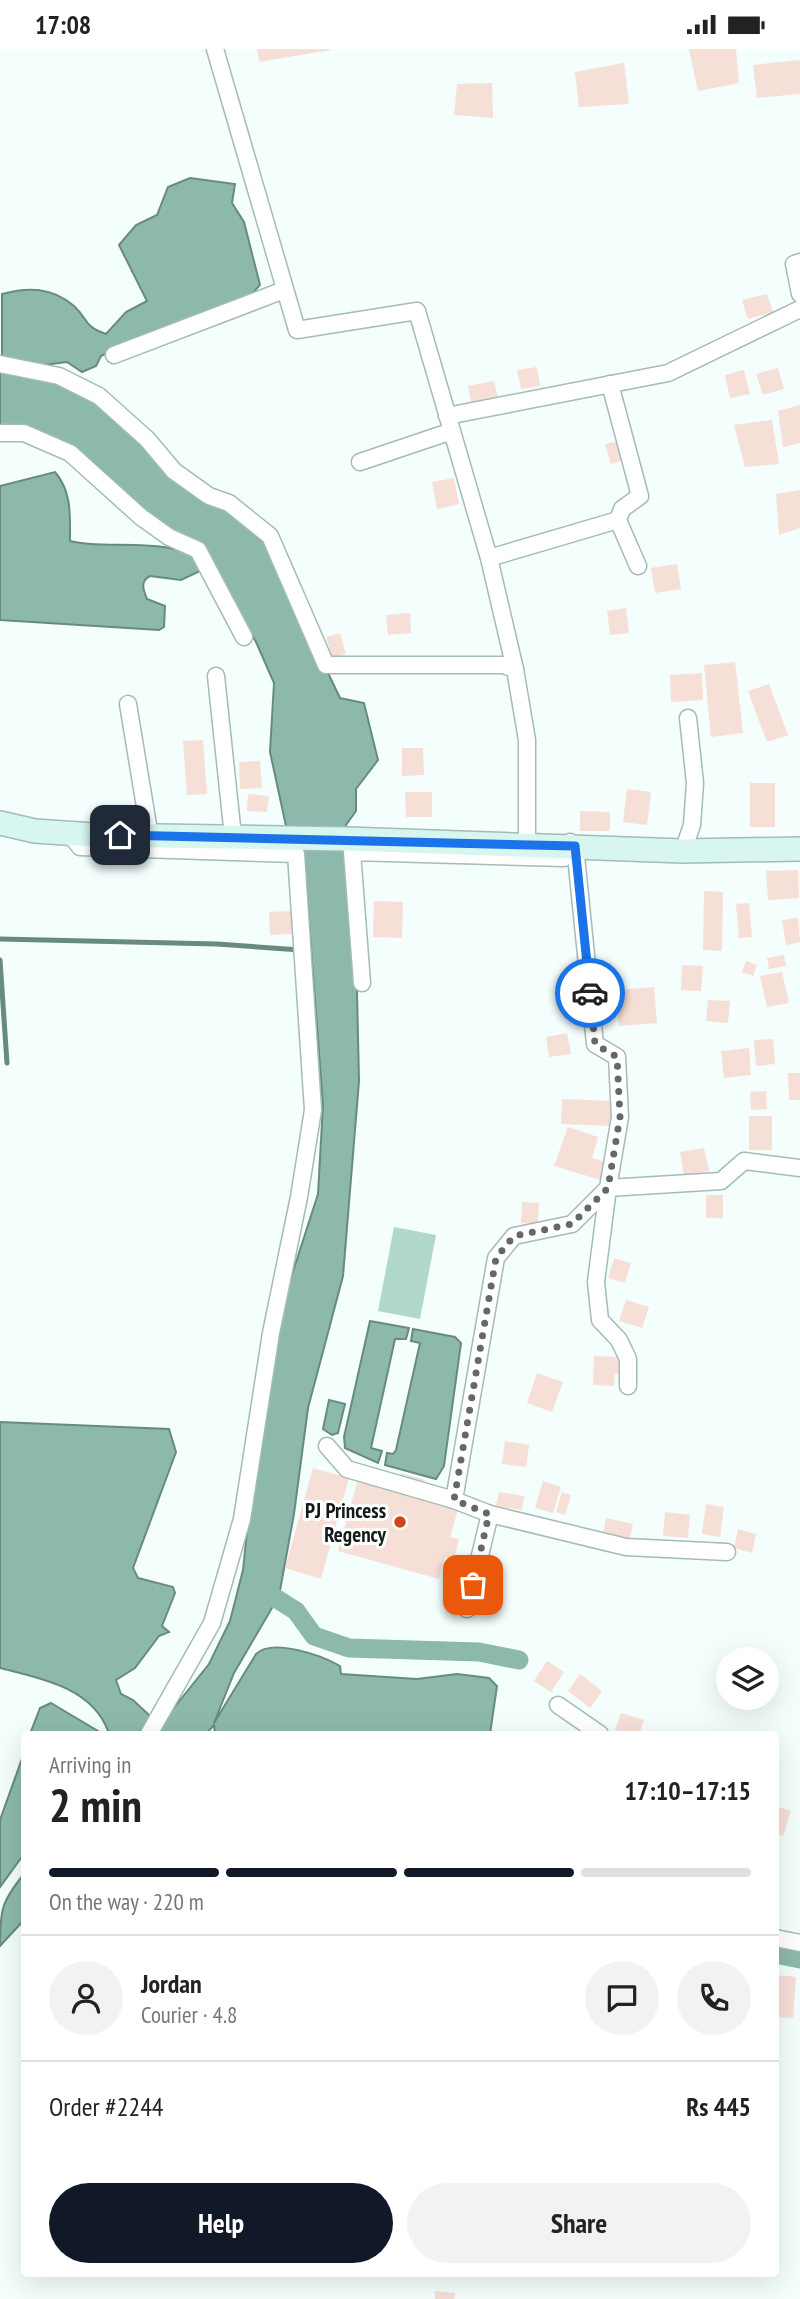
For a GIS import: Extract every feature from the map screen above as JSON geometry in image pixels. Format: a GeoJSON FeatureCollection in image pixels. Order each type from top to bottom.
{"type":"FeatureCollection","features":[{"type":"Feature","properties":{"kind":"main road"},"geometry":{"type":"LineString","coordinates":[[0,823],[34,831],[94,835],[683,851],[800,849]]}},
{"type":"Feature","properties":{"kind":"street"},"geometry":{"type":"LineString","coordinates":[[215,49],[297,330],[417,311],[489,558],[515,669],[527,740],[527,836]]}},
{"type":"Feature","properties":{"kind":"street"},"geometry":{"type":"LineString","coordinates":[[800,262],[794,264],[800,294]]}},
{"type":"Feature","properties":{"kind":"street"},"geometry":{"type":"LineString","coordinates":[[114,355],[284,290]]}},
{"type":"Feature","properties":{"kind":"street"},"geometry":{"type":"LineString","coordinates":[[360,462],[450,424],[611,384],[668,373],[800,309]]}},
{"type":"Feature","properties":{"kind":"street"},"geometry":{"type":"LineString","coordinates":[[0,364],[59,376],[99,396],[147,439],[174,471],[209,496],[229,503],[270,535],[326,665],[503,665],[515,669]]}},
{"type":"Feature","properties":{"kind":"street"},"geometry":{"type":"LineString","coordinates":[[611,384],[640,496],[622,509],[618,520],[638,566]]}},
{"type":"Feature","properties":{"kind":"street"},"geometry":{"type":"LineString","coordinates":[[0,433],[24,433],[70,453],[141,517],[169,537],[198,550],[244,637]]}},
{"type":"Feature","properties":{"kind":"street"},"geometry":{"type":"LineString","coordinates":[[489,558],[618,520]]}},
{"type":"Feature","properties":{"kind":"street"},"geometry":{"type":"LineString","coordinates":[[216,676],[232,827]]}},
{"type":"Feature","properties":{"kind":"street"},"geometry":{"type":"LineString","coordinates":[[128,704],[148,825]]}},
{"type":"Feature","properties":{"kind":"street"},"geometry":{"type":"LineString","coordinates":[[683,851],[692,825],[695,783],[688,718]]}},
{"type":"Feature","properties":{"kind":"street"},"geometry":{"type":"LineString","coordinates":[[151,1731],[212,1623],[242,1519],[271,1333],[299,1196],[313,1110],[296,854],[80,847],[69,834],[81,824],[286,829]]}},
{"type":"Feature","properties":{"kind":"street"},"geometry":{"type":"LineString","coordinates":[[355,830],[562,837],[568,846],[595,1044],[617,1057],[620,1117],[596,1282],[600,1320],[619,1340],[628,1359],[628,1386]]}},
{"type":"Feature","properties":{"kind":"street"},"geometry":{"type":"LineString","coordinates":[[362,983],[352,852],[564,858],[568,846]]}},
{"type":"Feature","properties":{"kind":"street"},"geometry":{"type":"LineString","coordinates":[[454,1500],[496,1258],[514,1236],[572,1224],[608,1188],[720,1181],[744,1161],[800,1168]]}},
{"type":"Feature","properties":{"kind":"street"},"geometry":{"type":"LineString","coordinates":[[327,1446],[347,1469],[454,1500],[489,1514],[626,1547],[727,1552]]}},
{"type":"Feature","properties":{"kind":"street"},"geometry":{"type":"LineString","coordinates":[[467,1609],[489,1514]]}},
{"type":"Feature","properties":{"kind":"street"},"geometry":{"type":"LineString","coordinates":[[558,1705],[596,1731]]}},
{"type":"Feature","properties":{"kind":"street"},"geometry":{"type":"LineString","coordinates":[[779,1939],[800,1943]]}},
{"type":"Feature","properties":{"kind":"shaded area"},"geometry":{"type":"Polygon","coordinates":[[[190,178],[235,184],[232,203],[244,222],[260,285],[249,297],[133,339],[101,356],[96,366],[82,372],[67,362],[43,365],[2,357],[2,294],[40,290],[57,295],[74,306],[90,325],[106,334],[126,312],[147,301],[119,245],[136,225],[157,215],[168,187],[190,178]]]}},
{"type":"Feature","properties":{"kind":"shaded area"},"geometry":{"type":"Polygon","coordinates":[[[0,368],[37,373],[104,403],[267,545],[340,698],[364,703],[378,760],[356,789],[356,811],[346,825],[356,948],[359,1081],[343,1276],[308,1408],[294,1514],[279,1596],[234,1673],[214,1723],[256,1654],[263,1649],[285,1648],[332,1662],[340,1666],[341,1674],[417,1679],[457,1674],[489,1678],[497,1686],[490,1731],[215,1731],[214,1725],[209,1731],[155,1731],[209,1664],[230,1621],[243,1570],[254,1464],[288,1287],[318,1194],[323,1105],[302,829],[286,826],[270,752],[274,683],[256,642],[203,550],[164,527],[88,458],[50,437],[0,428],[0,368]]]}},
{"type":"Feature","properties":{"kind":"shaded area"},"geometry":{"type":"Polygon","coordinates":[[[55,472],[67,496],[70,541],[177,550],[192,556],[202,566],[200,571],[181,580],[150,576],[145,580],[147,599],[165,606],[164,627],[159,630],[0,620],[0,486],[55,472]]]}},
{"type":"Feature","properties":{"kind":"shaded area"},"geometry":{"type":"Polygon","coordinates":[[[394,1227],[436,1235],[420,1319],[378,1311],[394,1227]]]}},
{"type":"Feature","properties":{"kind":"shaded area"},"geometry":{"type":"Polygon","coordinates":[[[370,1321],[409,1328],[406,1339],[395,1339],[371,1448],[382,1451],[378,1463],[345,1448],[344,1437],[370,1321]]]}},
{"type":"Feature","properties":{"kind":"shaded area"},"geometry":{"type":"Polygon","coordinates":[[[413,1329],[455,1337],[461,1343],[444,1466],[436,1479],[385,1465],[387,1453],[393,1454],[396,1450],[420,1343],[411,1341],[413,1329]]]}},
{"type":"Feature","properties":{"kind":"shaded area"},"geometry":{"type":"Polygon","coordinates":[[[329,1400],[345,1404],[338,1433],[332,1435],[323,1429],[329,1400]]]}},
{"type":"Feature","properties":{"kind":"shaded area"},"geometry":{"type":"Polygon","coordinates":[[[0,1422],[169,1429],[176,1452],[133,1568],[138,1578],[173,1587],[175,1593],[162,1626],[169,1632],[159,1636],[135,1668],[116,1680],[121,1694],[133,1700],[150,1716],[141,1731],[108,1731],[90,1704],[77,1694],[47,1681],[0,1668],[0,1422]]]}},
{"type":"Feature","properties":{"kind":"shaded area"},"geometry":{"type":"Polygon","coordinates":[[[51,1703],[98,1731],[31,1731],[40,1708],[51,1703]]]}},
{"type":"Feature","properties":{"kind":"shaded area"},"geometry":{"type":"Polygon","coordinates":[[[21,1761],[21,1858],[0,1887],[0,1820],[21,1761]]]}},
{"type":"Feature","properties":{"kind":"shaded area"},"geometry":{"type":"Polygon","coordinates":[[[21,1878],[21,1923],[0,1946],[3,1907],[21,1878]]]}},
{"type":"Feature","properties":{"kind":"building"},"geometry":{"type":"Polygon","coordinates":[[[257,49],[330,49],[330,50],[259,62],[257,49]]]}},
{"type":"Feature","properties":{"kind":"building"},"geometry":{"type":"Polygon","coordinates":[[[689,49],[736,49],[739,83],[698,91],[689,49]]]}},
{"type":"Feature","properties":{"kind":"building"},"geometry":{"type":"Polygon","coordinates":[[[800,60],[800,94],[757,98],[753,65],[800,60]]]}},
{"type":"Feature","properties":{"kind":"building"},"geometry":{"type":"Polygon","coordinates":[[[624,63],[629,104],[579,107],[575,72],[624,63]]]}},
{"type":"Feature","properties":{"kind":"building"},"geometry":{"type":"Polygon","coordinates":[[[492,83],[493,118],[454,115],[457,84],[492,83]]]}},
{"type":"Feature","properties":{"kind":"building"},"geometry":{"type":"Polygon","coordinates":[[[767,294],[773,312],[748,319],[742,300],[767,294]]]}},
{"type":"Feature","properties":{"kind":"building"},"geometry":{"type":"Polygon","coordinates":[[[537,367],[540,386],[521,389],[517,370],[537,367]]]}},
{"type":"Feature","properties":{"kind":"building"},"geometry":{"type":"Polygon","coordinates":[[[778,368],[784,389],[763,395],[756,374],[778,368]]]}},
{"type":"Feature","properties":{"kind":"building"},"geometry":{"type":"Polygon","coordinates":[[[744,370],[750,394],[730,398],[725,375],[744,370]]]}},
{"type":"Feature","properties":{"kind":"building"},"geometry":{"type":"Polygon","coordinates":[[[494,381],[498,397],[471,402],[468,386],[494,381]]]}},
{"type":"Feature","properties":{"kind":"building"},"geometry":{"type":"Polygon","coordinates":[[[800,405],[800,443],[783,447],[778,411],[800,405]]]}},
{"type":"Feature","properties":{"kind":"building"},"geometry":{"type":"Polygon","coordinates":[[[772,420],[779,464],[745,467],[734,425],[772,420]]]}},
{"type":"Feature","properties":{"kind":"building"},"geometry":{"type":"Polygon","coordinates":[[[619,441],[624,460],[611,464],[605,444],[619,441]]]}},
{"type":"Feature","properties":{"kind":"building"},"geometry":{"type":"Polygon","coordinates":[[[454,478],[459,504],[437,509],[432,482],[454,478]]]}},
{"type":"Feature","properties":{"kind":"building"},"geometry":{"type":"Polygon","coordinates":[[[800,490],[800,528],[779,535],[776,494],[800,490]]]}},
{"type":"Feature","properties":{"kind":"building"},"geometry":{"type":"Polygon","coordinates":[[[677,564],[681,589],[655,593],[651,568],[677,564]]]}},
{"type":"Feature","properties":{"kind":"building"},"geometry":{"type":"Polygon","coordinates":[[[626,608],[629,633],[610,635],[607,611],[626,608]]]}},
{"type":"Feature","properties":{"kind":"building"},"geometry":{"type":"Polygon","coordinates":[[[410,613],[411,633],[388,635],[386,615],[410,613]]]}},
{"type":"Feature","properties":{"kind":"building"},"geometry":{"type":"Polygon","coordinates":[[[340,633],[346,654],[332,658],[326,637],[340,633]]]}},
{"type":"Feature","properties":{"kind":"building"},"geometry":{"type":"Polygon","coordinates":[[[735,662],[743,733],[711,737],[704,665],[735,662]]]}},
{"type":"Feature","properties":{"kind":"building"},"geometry":{"type":"Polygon","coordinates":[[[702,673],[703,700],[671,702],[670,675],[702,673]]]}},
{"type":"Feature","properties":{"kind":"building"},"geometry":{"type":"Polygon","coordinates":[[[769,684],[788,735],[767,742],[748,691],[769,684]]]}},
{"type":"Feature","properties":{"kind":"building"},"geometry":{"type":"Polygon","coordinates":[[[203,740],[207,794],[187,795],[183,741],[203,740]]]}},
{"type":"Feature","properties":{"kind":"building"},"geometry":{"type":"Polygon","coordinates":[[[402,748],[423,748],[424,775],[402,776],[402,748]]]}},
{"type":"Feature","properties":{"kind":"building"},"geometry":{"type":"Polygon","coordinates":[[[260,761],[262,788],[240,789],[239,762],[260,761]]]}},
{"type":"Feature","properties":{"kind":"building"},"geometry":{"type":"Polygon","coordinates":[[[750,783],[775,783],[775,827],[750,827],[750,783]]]}},
{"type":"Feature","properties":{"kind":"building"},"geometry":{"type":"Polygon","coordinates":[[[627,789],[651,792],[647,825],[623,822],[627,789]]]}},
{"type":"Feature","properties":{"kind":"building"},"geometry":{"type":"Polygon","coordinates":[[[405,792],[432,792],[432,817],[406,817],[405,792]]]}},
{"type":"Feature","properties":{"kind":"building"},"geometry":{"type":"Polygon","coordinates":[[[248,794],[269,796],[267,812],[247,811],[248,794]]]}},
{"type":"Feature","properties":{"kind":"building"},"geometry":{"type":"Polygon","coordinates":[[[580,811],[610,812],[610,831],[580,831],[580,811]]]}},
{"type":"Feature","properties":{"kind":"building"},"geometry":{"type":"Polygon","coordinates":[[[798,870],[799,898],[768,900],[766,871],[798,870]]]}},
{"type":"Feature","properties":{"kind":"building"},"geometry":{"type":"Polygon","coordinates":[[[704,891],[723,892],[722,951],[703,950],[704,891]]]}},
{"type":"Feature","properties":{"kind":"building"},"geometry":{"type":"Polygon","coordinates":[[[374,901],[403,902],[402,938],[373,937],[374,901]]]}},
{"type":"Feature","properties":{"kind":"building"},"geometry":{"type":"Polygon","coordinates":[[[749,903],[752,937],[739,938],[736,904],[749,903]]]}},
{"type":"Feature","properties":{"kind":"building"},"geometry":{"type":"Polygon","coordinates":[[[291,911],[292,934],[270,935],[269,912],[291,911]]]}},
{"type":"Feature","properties":{"kind":"building"},"geometry":{"type":"Polygon","coordinates":[[[798,918],[800,942],[786,945],[782,920],[798,918]]]}},
{"type":"Feature","properties":{"kind":"building"},"geometry":{"type":"Polygon","coordinates":[[[784,955],[786,966],[769,969],[767,958],[784,955]]]}},
{"type":"Feature","properties":{"kind":"building"},"geometry":{"type":"Polygon","coordinates":[[[746,961],[757,965],[753,976],[742,972],[746,961]]]}},
{"type":"Feature","properties":{"kind":"building"},"geometry":{"type":"Polygon","coordinates":[[[682,965],[703,966],[701,991],[681,990],[682,965]]]}},
{"type":"Feature","properties":{"kind":"building"},"geometry":{"type":"Polygon","coordinates":[[[782,972],[789,1003],[767,1007],[760,976],[782,972]]]}},
{"type":"Feature","properties":{"kind":"building"},"geometry":{"type":"Polygon","coordinates":[[[654,987],[657,1023],[619,1026],[616,990],[654,987]]]}},
{"type":"Feature","properties":{"kind":"building"},"geometry":{"type":"Polygon","coordinates":[[[708,1000],[730,1001],[728,1023],[706,1021],[708,1000]]]}},
{"type":"Feature","properties":{"kind":"building"},"geometry":{"type":"Polygon","coordinates":[[[567,1033],[571,1054],[549,1057],[546,1037],[567,1033]]]}},
{"type":"Feature","properties":{"kind":"building"},"geometry":{"type":"Polygon","coordinates":[[[773,1039],[775,1064],[756,1066],[754,1040],[773,1039]]]}},
{"type":"Feature","properties":{"kind":"building"},"geometry":{"type":"Polygon","coordinates":[[[749,1048],[751,1075],[724,1078],[721,1051],[749,1048]]]}},
{"type":"Feature","properties":{"kind":"building"},"geometry":{"type":"Polygon","coordinates":[[[788,1073],[800,1073],[800,1100],[789,1100],[788,1073]]]}},
{"type":"Feature","properties":{"kind":"building"},"geometry":{"type":"Polygon","coordinates":[[[766,1091],[767,1109],[751,1110],[750,1092],[766,1091]]]}},
{"type":"Feature","properties":{"kind":"building"},"geometry":{"type":"Polygon","coordinates":[[[562,1099],[614,1101],[613,1126],[561,1124],[562,1099]]]}},
{"type":"Feature","properties":{"kind":"building"},"geometry":{"type":"Polygon","coordinates":[[[749,1116],[772,1116],[772,1150],[749,1150],[749,1116]]]}},
{"type":"Feature","properties":{"kind":"building"},"geometry":{"type":"Polygon","coordinates":[[[568,1127],[598,1137],[592,1158],[606,1162],[601,1180],[554,1166],[568,1127]]]}},
{"type":"Feature","properties":{"kind":"building"},"geometry":{"type":"Polygon","coordinates":[[[704,1148],[709,1171],[684,1176],[680,1152],[704,1148]]]}},
{"type":"Feature","properties":{"kind":"building"},"geometry":{"type":"Polygon","coordinates":[[[706,1195],[723,1195],[723,1218],[706,1218],[706,1195]]]}},
{"type":"Feature","properties":{"kind":"building"},"geometry":{"type":"Polygon","coordinates":[[[522,1202],[539,1203],[538,1224],[521,1223],[522,1202]]]}},
{"type":"Feature","properties":{"kind":"building"},"geometry":{"type":"Polygon","coordinates":[[[614,1258],[631,1263],[625,1283],[608,1278],[614,1258]]]}},
{"type":"Feature","properties":{"kind":"building"},"geometry":{"type":"Polygon","coordinates":[[[626,1300],[649,1307],[642,1328],[619,1321],[626,1300]]]}},
{"type":"Feature","properties":{"kind":"building"},"geometry":{"type":"Polygon","coordinates":[[[594,1356],[624,1357],[623,1374],[615,1374],[614,1386],[593,1385],[594,1356]]]}},
{"type":"Feature","properties":{"kind":"building"},"geometry":{"type":"Polygon","coordinates":[[[537,1373],[563,1382],[552,1412],[527,1403],[537,1373]]]}},
{"type":"Feature","properties":{"kind":"building"},"geometry":{"type":"Polygon","coordinates":[[[505,1441],[529,1445],[526,1467],[502,1464],[505,1441]]]}},
{"type":"Feature","properties":{"kind":"building"},"geometry":{"type":"Polygon","coordinates":[[[313,1468],[349,1478],[321,1579],[285,1568],[313,1468]]]}},
{"type":"Feature","properties":{"kind":"building","name":"PJ Princess Regency"},"geometry":{"type":"Polygon","coordinates":[[[401,1473],[425,1480],[421,1496],[459,1506],[450,1537],[459,1539],[454,1559],[445,1557],[439,1579],[338,1551],[358,1479],[397,1490],[401,1473]]]}},
{"type":"Feature","properties":{"kind":"building"},"geometry":{"type":"Polygon","coordinates":[[[543,1481],[561,1487],[553,1513],[535,1508],[543,1481]]]}},
{"type":"Feature","properties":{"kind":"building"},"geometry":{"type":"Polygon","coordinates":[[[499,1492],[524,1496],[522,1510],[496,1506],[499,1492]]]}},
{"type":"Feature","properties":{"kind":"building"},"geometry":{"type":"Polygon","coordinates":[[[562,1492],[571,1495],[565,1515],[556,1512],[562,1492]]]}},
{"type":"Feature","properties":{"kind":"building"},"geometry":{"type":"Polygon","coordinates":[[[706,1504],[724,1507],[720,1537],[702,1534],[706,1504]]]}},
{"type":"Feature","properties":{"kind":"building"},"geometry":{"type":"Polygon","coordinates":[[[665,1512],[690,1515],[688,1538],[663,1536],[665,1512]]]}},
{"type":"Feature","properties":{"kind":"building"},"geometry":{"type":"Polygon","coordinates":[[[606,1518],[633,1524],[629,1543],[602,1537],[606,1518]]]}},
{"type":"Feature","properties":{"kind":"building"},"geometry":{"type":"Polygon","coordinates":[[[738,1529],[756,1534],[752,1553],[734,1548],[738,1529]]]}},
{"type":"Feature","properties":{"kind":"building"},"geometry":{"type":"Polygon","coordinates":[[[454,1563],[473,1568],[462,1606],[443,1601],[454,1563]]]}},
{"type":"Feature","properties":{"kind":"building"},"geometry":{"type":"Polygon","coordinates":[[[547,1661],[564,1672],[551,1692],[534,1681],[547,1661]]]}},
{"type":"Feature","properties":{"kind":"building"},"geometry":{"type":"Polygon","coordinates":[[[580,1674],[602,1691],[590,1708],[568,1691],[580,1674]]]}},
{"type":"Feature","properties":{"kind":"building"},"geometry":{"type":"Polygon","coordinates":[[[621,1713],[644,1720],[640,1731],[615,1730],[621,1713]]]}},
{"type":"Feature","properties":{"kind":"building"},"geometry":{"type":"Polygon","coordinates":[[[779,1807],[791,1811],[783,1836],[779,1835],[779,1807]]]}},
{"type":"Feature","properties":{"kind":"building"},"geometry":{"type":"Polygon","coordinates":[[[779,1975],[796,1977],[793,2018],[779,2017],[779,1975]]]}},
{"type":"Feature","properties":{"kind":"building"},"geometry":{"type":"Polygon","coordinates":[[[435,2291],[455,2293],[454,2299],[435,2299],[435,2291]]]}},
{"type":"Feature","properties":{"kind":"waterway"},"geometry":{"type":"LineString","coordinates":[[0,939],[217,944],[300,950]]}},
{"type":"Feature","properties":{"kind":"waterway"},"geometry":{"type":"LineString","coordinates":[[0,960],[7,1063]]}},
{"type":"Feature","properties":{"kind":"waterway"},"geometry":{"type":"LineString","coordinates":[[257,1592],[277,1599],[296,1611],[314,1636],[349,1648],[479,1652],[519,1660]]}},
{"type":"Feature","properties":{"kind":"waterway"},"geometry":{"type":"LineString","coordinates":[[779,1955],[800,1959]]}},
{"type":"Feature","properties":{"kind":"way so far"},"geometry":{"type":"LineString","coordinates":[[473,1585],[489,1514],[454,1500],[496,1258],[514,1236],[572,1224],[608,1188],[620,1117],[617,1057],[595,1044],[590,993]]}},
{"type":"Feature","properties":{"kind":"place","name":"PJ Princess Regency"},"geometry":{"type":"Point","coordinates":[400,1522]}},
{"type":"Feature","properties":{"kind":"route"},"geometry":{"type":"LineString","coordinates":[[120,835],[575,846],[590,993]]}}]}
